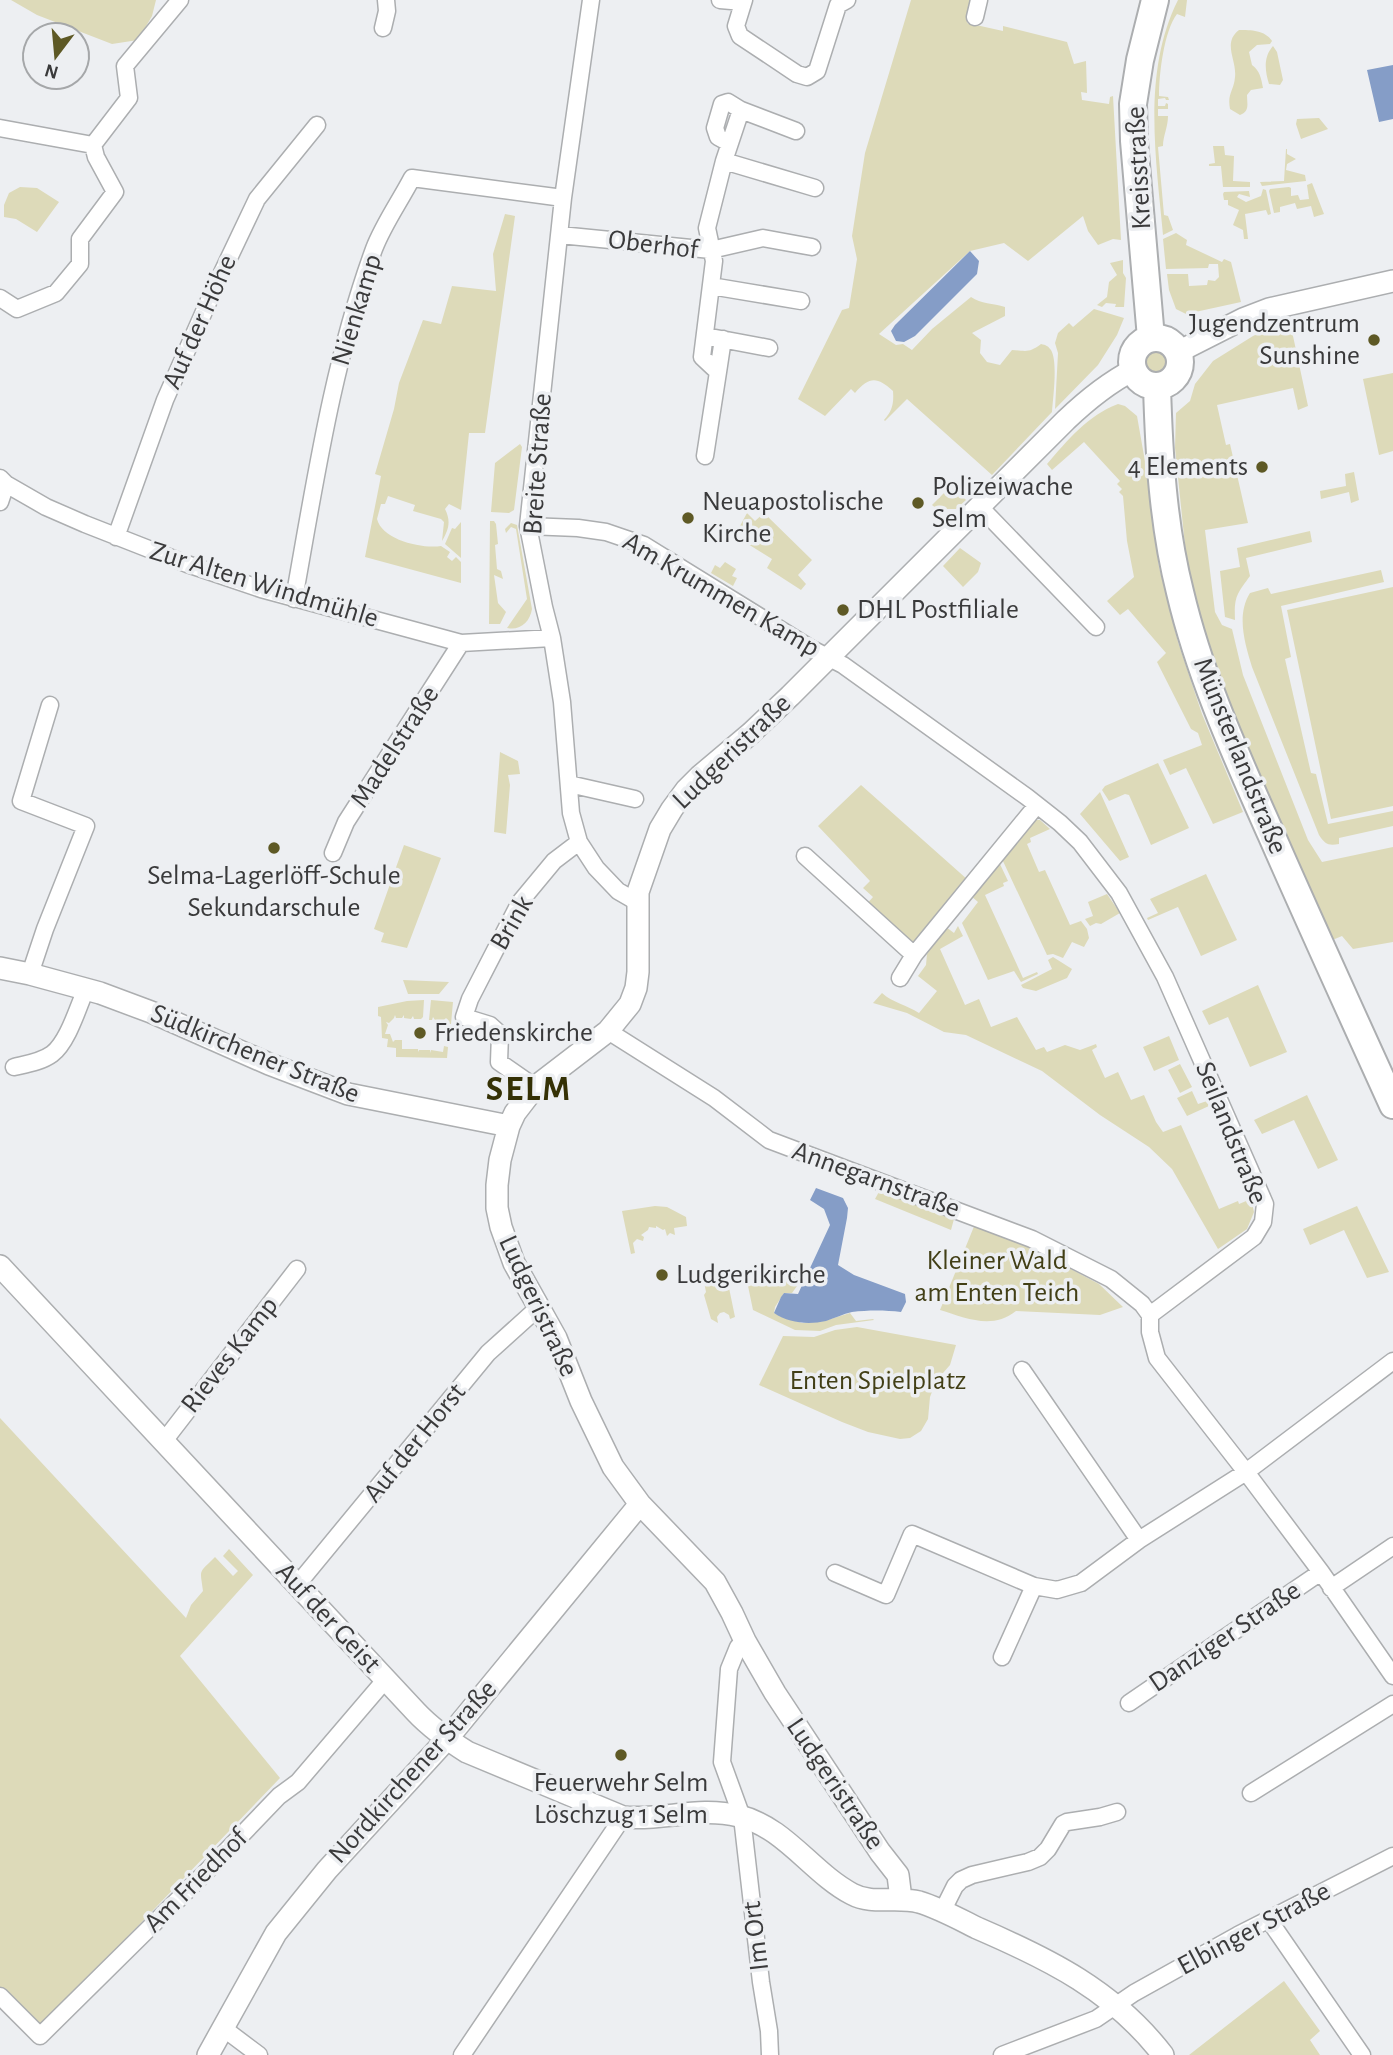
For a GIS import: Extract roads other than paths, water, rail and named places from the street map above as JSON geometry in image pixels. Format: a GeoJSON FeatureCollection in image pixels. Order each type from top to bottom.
{"type":"FeatureCollection","features":[{"type":"Feature","properties":{"kind":"main road","name":"Kreisstraße"},"geometry":{"type":"LineString","coordinates":[[1151,338],[1133,104],[1136,78],[1155,0]]}},
{"type":"Feature","properties":{"kind":"main road"},"geometry":{"type":"LineString","coordinates":[[1151,338],[1167,340],[1178,352],[1181,365],[1175,378],[1164,385],[1142,382],[1133,370],[1133,354],[1151,338]]}},
{"type":"Feature","properties":{"kind":"main road","name":"Münsterlandstraße"},"geometry":{"type":"LineString","coordinates":[[1157,386],[1158,439],[1171,552],[1199,662],[1224,728],[1393,1105]]}},
{"type":"Feature","properties":{"kind":"street"},"geometry":{"type":"LineString","coordinates":[[93,145],[129,98],[125,66],[180,0]]}},
{"type":"Feature","properties":{"kind":"street"},"geometry":{"type":"LineString","coordinates":[[383,28],[387,11],[386,0]]}},
{"type":"Feature","properties":{"kind":"street","name":"Breite Straße"},"geometry":{"type":"LineString","coordinates":[[591,0],[563,198],[528,526],[552,638],[562,702],[571,813],[579,842],[596,868],[618,891],[637,902]]}},
{"type":"Feature","properties":{"kind":"street"},"geometry":{"type":"LineString","coordinates":[[720,0],[743,1],[736,26],[740,36],[797,74],[807,77],[817,72],[840,2]]}},
{"type":"Feature","properties":{"kind":"street"},"geometry":{"type":"LineString","coordinates":[[975,17],[979,0]]}},
{"type":"Feature","properties":{"kind":"street"},"geometry":{"type":"LineString","coordinates":[[688,247],[699,239],[707,228],[729,143],[741,110],[796,131]]}},
{"type":"Feature","properties":{"kind":"street","name":"Auf der Höhe"},"geometry":{"type":"LineString","coordinates":[[116,537],[165,400],[257,199],[317,124]]}},
{"type":"Feature","properties":{"kind":"street"},"geometry":{"type":"LineString","coordinates":[[0,128],[93,145]]}},
{"type":"Feature","properties":{"kind":"street"},"geometry":{"type":"LineString","coordinates":[[0,298],[17,309],[56,293],[80,264],[80,239],[115,192],[96,157],[93,145]]}},
{"type":"Feature","properties":{"kind":"street"},"geometry":{"type":"LineString","coordinates":[[724,161],[815,188]]}},
{"type":"Feature","properties":{"kind":"street","name":"Nienkamp"},"geometry":{"type":"LineString","coordinates":[[295,599],[328,412],[349,329],[375,247],[412,178],[563,198]]}},
{"type":"Feature","properties":{"kind":"street"},"geometry":{"type":"LineString","coordinates":[[707,228],[711,250],[763,238],[812,247]]}},
{"type":"Feature","properties":{"kind":"street","name":"Oberhof"},"geometry":{"type":"LineString","coordinates":[[560,235],[711,250],[714,261],[702,357],[718,372]]}},
{"type":"Feature","properties":{"kind":"street"},"geometry":{"type":"LineString","coordinates":[[1178,352],[1269,309],[1393,281]]}},
{"type":"Feature","properties":{"kind":"street","name":"Oberhof"},"geometry":{"type":"LineString","coordinates":[[711,286],[801,302]]}},
{"type":"Feature","properties":{"kind":"street"},"geometry":{"type":"LineString","coordinates":[[705,336],[769,348]]}},
{"type":"Feature","properties":{"kind":"street"},"geometry":{"type":"LineString","coordinates":[[705,456],[723,339]]}},
{"type":"Feature","properties":{"kind":"street","name":"Ludgeristraße"},"geometry":{"type":"LineString","coordinates":[[901,1899],[898,1875],[811,1748],[745,1641],[715,1583],[639,1503],[613,1467],[593,1429],[556,1338],[514,1264],[497,1208],[500,1160],[515,1113],[535,1087],[608,1031],[630,1004],[638,972],[637,902],[644,872],[660,830],[686,790],[751,733],[830,657],[979,506],[1094,395],[1133,370]]}},
{"type":"Feature","properties":{"kind":"street","name":"Zur Alten Windmühle"},"geometry":{"type":"LineString","coordinates":[[0,502],[3,481],[46,508],[226,578],[461,643],[552,638]]}},
{"type":"Feature","properties":{"kind":"street"},"geometry":{"type":"LineString","coordinates":[[979,506],[1096,628]]}},
{"type":"Feature","properties":{"kind":"street","name":"Am Krummen Kamp"},"geometry":{"type":"LineString","coordinates":[[528,526],[606,531],[644,545],[812,649],[830,657]]}},
{"type":"Feature","properties":{"kind":"street","name":"Madelstraße"},"geometry":{"type":"LineString","coordinates":[[334,853],[346,822],[461,643]]}},
{"type":"Feature","properties":{"kind":"street","name":"Seilandstraße"},"geometry":{"type":"LineString","coordinates":[[830,657],[1037,805],[1080,842],[1119,893],[1165,976],[1265,1204],[1263,1222],[1254,1237],[1150,1315]]}},
{"type":"Feature","properties":{"kind":"street"},"geometry":{"type":"LineString","coordinates":[[30,974],[86,826],[21,801],[50,705]]}},
{"type":"Feature","properties":{"kind":"street"},"geometry":{"type":"LineString","coordinates":[[569,784],[635,799]]}},
{"type":"Feature","properties":{"kind":"street"},"geometry":{"type":"LineString","coordinates":[[900,978],[914,955],[1037,805]]}},
{"type":"Feature","properties":{"kind":"street","name":"Brink"},"geometry":{"type":"LineString","coordinates":[[535,1087],[499,1062],[500,1034],[490,1026],[464,1017],[470,999],[520,901],[554,861],[579,842]]}},
{"type":"Feature","properties":{"kind":"street"},"geometry":{"type":"LineString","coordinates":[[805,856],[914,955]]}},
{"type":"Feature","properties":{"kind":"street","name":"Südkirchener Straße"},"geometry":{"type":"LineString","coordinates":[[0,968],[86,989],[151,1012],[269,1064],[348,1094],[509,1126]]}},
{"type":"Feature","properties":{"kind":"street"},"geometry":{"type":"LineString","coordinates":[[14,1067],[38,1062],[52,1054],[61,1044],[86,989]]}},
{"type":"Feature","properties":{"kind":"street","name":"Annegarnstraße"},"geometry":{"type":"LineString","coordinates":[[608,1031],[714,1098],[769,1140],[1032,1239],[1111,1279],[1142,1304],[1150,1315]]}},
{"type":"Feature","properties":{"kind":"street","name":"Auf der Geist"},"geometry":{"type":"LineString","coordinates":[[0,1266],[431,1727],[447,1739],[467,1752],[623,1816],[645,1817],[696,1811],[742,1816]]}},
{"type":"Feature","properties":{"kind":"street","name":"Rieves Kamp"},"geometry":{"type":"LineString","coordinates":[[164,1441],[297,1269]]}},
{"type":"Feature","properties":{"kind":"street","name":"Auf der Horst"},"geometry":{"type":"LineString","coordinates":[[297,1585],[488,1353],[539,1307]]}},
{"type":"Feature","properties":{"kind":"street"},"geometry":{"type":"LineString","coordinates":[[1150,1315],[1150,1332],[1157,1358],[1321,1572],[1393,1676]]}},
{"type":"Feature","properties":{"kind":"street"},"geometry":{"type":"LineString","coordinates":[[835,1573],[886,1595],[912,1534],[1034,1586],[1056,1590],[1081,1583],[1139,1539],[1246,1472],[1393,1362]]}},
{"type":"Feature","properties":{"kind":"street"},"geometry":{"type":"LineString","coordinates":[[1022,1370],[1139,1539]]}},
{"type":"Feature","properties":{"kind":"street","name":"Nordkirchener Straße"},"geometry":{"type":"LineString","coordinates":[[208,2055],[276,1933],[327,1870],[447,1739],[639,1503]]}},
{"type":"Feature","properties":{"kind":"street"},"geometry":{"type":"LineString","coordinates":[[1331,1588],[1393,1546]]}},
{"type":"Feature","properties":{"kind":"street","name":"Danziger Straße"},"geometry":{"type":"LineString","coordinates":[[1129,1703],[1321,1572]]}},
{"type":"Feature","properties":{"kind":"street"},"geometry":{"type":"LineString","coordinates":[[1002,1657],[1034,1586]]}},
{"type":"Feature","properties":{"kind":"street","name":"Im Ort"},"geometry":{"type":"LineString","coordinates":[[745,1641],[738,1647],[729,1669],[722,1762],[742,1816],[770,2055]]}},
{"type":"Feature","properties":{"kind":"street","name":"Am Friedhof"},"geometry":{"type":"LineString","coordinates":[[0,1996],[40,2036],[279,1796],[298,1782],[386,1679]]}},
{"type":"Feature","properties":{"kind":"street"},"geometry":{"type":"LineString","coordinates":[[1251,1793],[1393,1704]]}},
{"type":"Feature","properties":{"kind":"street"},"geometry":{"type":"LineString","coordinates":[[942,1912],[955,1886],[961,1881],[972,1875],[1040,1857],[1067,1822],[1118,1812]]}},
{"type":"Feature","properties":{"kind":"street"},"geometry":{"type":"LineString","coordinates":[[462,2055],[623,1816]]}},
{"type":"Feature","properties":{"kind":"street"},"geometry":{"type":"LineString","coordinates":[[742,1816],[778,1835],[852,1895],[872,1900],[901,1899],[920,1902],[1063,1968],[1117,2006],[1163,2055]]}},
{"type":"Feature","properties":{"kind":"street","name":"Elbinger Straße"},"geometry":{"type":"LineString","coordinates":[[1002,2055],[1096,2019],[1133,1993],[1238,1935],[1393,1856]]}},
{"type":"Feature","properties":{"kind":"street"},"geometry":{"type":"LineString","coordinates":[[1269,1920],[1362,2055]]}},
{"type":"Feature","properties":{"kind":"street"},"geometry":{"type":"LineString","coordinates":[[223,2028],[240,2038],[259,2055]]}},
{"type":"Feature","properties":{"kind":"water"},"geometry":{"type":"Polygon","coordinates":[[[1393,65],[1393,119],[1379,122],[1367,70],[1393,65]]]}},
{"type":"Feature","properties":{"kind":"water"},"geometry":{"type":"Polygon","coordinates":[[[970,251],[979,261],[977,274],[915,336],[904,342],[896,341],[891,331],[895,325],[970,251]]]}},
{"type":"Feature","properties":{"kind":"water"},"geometry":{"type":"Polygon","coordinates":[[[816,1188],[843,1198],[848,1208],[838,1265],[854,1275],[905,1294],[906,1302],[901,1312],[852,1312],[812,1323],[792,1321],[774,1313],[784,1293],[798,1294],[830,1225],[824,1209],[810,1200],[816,1188]]]}},
{"type":"Feature","properties":{"kind":"place","name":"Jugendzentrum Sunshine"},"geometry":{"type":"Point","coordinates":[1374,340]}},
{"type":"Feature","properties":{"kind":"place","name":"4 Elements"},"geometry":{"type":"Point","coordinates":[1262,467]}},
{"type":"Feature","properties":{"kind":"place","name":"Polizeiwache Selm"},"geometry":{"type":"Point","coordinates":[918,503]}},
{"type":"Feature","properties":{"kind":"place","name":"Neuapostolische Kirche"},"geometry":{"type":"Point","coordinates":[688,518]}},
{"type":"Feature","properties":{"kind":"place","name":"DHL Postfiliale"},"geometry":{"type":"Point","coordinates":[843,610]}},
{"type":"Feature","properties":{"kind":"place","name":"Selma-Lagerlöff-Schule Sekundarschule"},"geometry":{"type":"Point","coordinates":[274,848]}},
{"type":"Feature","properties":{"kind":"place","name":"Friedenskirche"},"geometry":{"type":"Point","coordinates":[420,1033]}},
{"type":"Feature","properties":{"kind":"place","name":"Ludgerikirche"},"geometry":{"type":"Point","coordinates":[662,1275]}},
{"type":"Feature","properties":{"kind":"place","name":"Feuerwehr Selm Löschzug 1 Selm"},"geometry":{"type":"Point","coordinates":[621,1755]}},
{"type":"Feature","properties":{"kind":"district","name":"SELM"},"geometry":{"type":"Point","coordinates":[529,1089]}},
{"type":"Feature","properties":{"kind":"park label","name":"Kleiner Wald am Enten Teich"},"geometry":{"type":"Point","coordinates":[997,1277]}},
{"type":"Feature","properties":{"kind":"park label","name":"Enten Spielplatz"},"geometry":{"type":"Point","coordinates":[878,1381]}}]}
